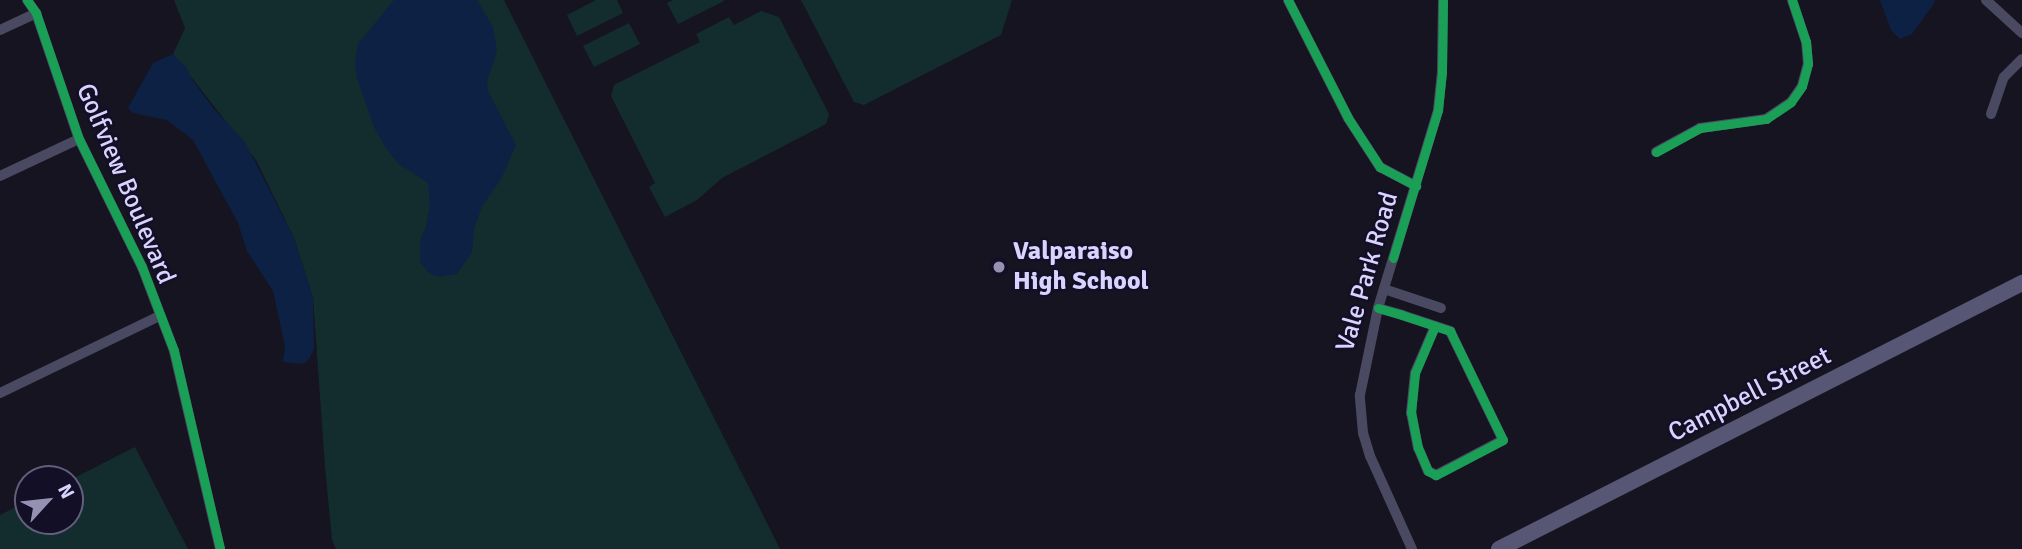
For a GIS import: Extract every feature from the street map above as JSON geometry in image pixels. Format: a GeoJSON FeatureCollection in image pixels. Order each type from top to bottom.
{"type":"FeatureCollection","features":[{"type":"Feature","properties":{"kind":"main road","name":"Campbell Street"},"geometry":{"type":"LineString","coordinates":[[1499,549],[2022,283]]}},
{"type":"Feature","properties":{"kind":"street","name":"Golfview Boulevard"},"geometry":{"type":"LineString","coordinates":[[27,0],[36,13],[79,139],[142,267],[174,351],[220,549]]}},
{"type":"Feature","properties":{"kind":"street"},"geometry":{"type":"LineString","coordinates":[[1288,0],[1348,118],[1380,167],[1416,186]]}},
{"type":"Feature","properties":{"kind":"street","name":"Vale Park Road"},"geometry":{"type":"LineString","coordinates":[[1412,549],[1374,468],[1361,419],[1361,381],[1378,308],[1416,186],[1441,91],[1443,0]]}},
{"type":"Feature","properties":{"kind":"street"},"geometry":{"type":"LineString","coordinates":[[1656,152],[1700,128],[1766,119],[1791,102],[1802,86],[1808,64],[1806,42],[1792,0]]}},
{"type":"Feature","properties":{"kind":"street"},"geometry":{"type":"LineString","coordinates":[[1986,0],[2022,33]]}},
{"type":"Feature","properties":{"kind":"street"},"geometry":{"type":"LineString","coordinates":[[0,30],[36,13]]}},
{"type":"Feature","properties":{"kind":"street"},"geometry":{"type":"LineString","coordinates":[[1991,114],[2004,77],[2022,59]]}},
{"type":"Feature","properties":{"kind":"street"},"geometry":{"type":"LineString","coordinates":[[0,176],[79,139]]}},
{"type":"Feature","properties":{"kind":"street"},"geometry":{"type":"LineString","coordinates":[[1384,289],[1441,308]]}},
{"type":"Feature","properties":{"kind":"street"},"geometry":{"type":"LineString","coordinates":[[1378,308],[1451,331],[1503,440],[1436,475],[1427,471],[1418,448],[1411,413],[1415,373],[1435,326]]}},
{"type":"Feature","properties":{"kind":"street"},"geometry":{"type":"LineString","coordinates":[[0,393],[159,316]]}},
{"type":"Feature","properties":{"kind":"green space"},"geometry":{"type":"Polygon","coordinates":[[[174,0],[504,0],[780,549],[336,549],[332,540],[325,467],[313,298],[294,238],[256,160],[173,54],[185,28],[174,0]]]}},
{"type":"Feature","properties":{"kind":"green space"},"geometry":{"type":"Polygon","coordinates":[[[596,0],[617,0],[623,13],[577,36],[567,15],[596,0]]]}},
{"type":"Feature","properties":{"kind":"green space"},"geometry":{"type":"Polygon","coordinates":[[[673,0],[724,1],[678,24],[667,3],[673,0]]]}},
{"type":"Feature","properties":{"kind":"green space"},"geometry":{"type":"Polygon","coordinates":[[[801,0],[1012,0],[1001,35],[864,105],[854,102],[801,0]]]}},
{"type":"Feature","properties":{"kind":"green space"},"geometry":{"type":"Polygon","coordinates":[[[761,11],[779,17],[829,114],[826,124],[722,178],[697,200],[665,217],[649,187],[655,183],[611,96],[614,85],[700,42],[696,34],[729,17],[734,25],[761,11]]]}},
{"type":"Feature","properties":{"kind":"green space"},"geometry":{"type":"Polygon","coordinates":[[[629,23],[640,44],[594,67],[583,46],[629,23]]]}},
{"type":"Feature","properties":{"kind":"green space"},"geometry":{"type":"Polygon","coordinates":[[[135,447],[188,549],[0,549],[0,515],[14,508],[14,535],[84,535],[84,473],[135,447]]]}},
{"type":"Feature","properties":{"kind":"water"},"geometry":{"type":"Polygon","coordinates":[[[394,0],[477,0],[493,27],[497,51],[487,81],[488,91],[516,145],[501,179],[482,206],[474,229],[472,252],[457,274],[439,277],[429,273],[420,262],[420,239],[425,230],[430,206],[428,183],[399,164],[388,151],[374,127],[357,78],[355,63],[358,44],[394,0]]]}},
{"type":"Feature","properties":{"kind":"water"},"geometry":{"type":"Polygon","coordinates":[[[1880,0],[1935,2],[1912,34],[1900,39],[1891,30],[1880,0]]]}},
{"type":"Feature","properties":{"kind":"water"},"geometry":{"type":"Polygon","coordinates":[[[173,54],[186,67],[214,109],[245,142],[294,238],[313,298],[314,349],[303,364],[283,362],[285,346],[273,291],[247,251],[238,223],[193,140],[167,120],[133,113],[128,108],[153,63],[173,54]]]}},
{"type":"Feature","properties":{"kind":"cycle path"},"geometry":{"type":"LineString","coordinates":[[27,0],[36,13],[79,139],[142,267],[174,351],[220,549]]}},
{"type":"Feature","properties":{"kind":"cycle path"},"geometry":{"type":"LineString","coordinates":[[1288,0],[1348,118],[1380,167],[1416,186]]}},
{"type":"Feature","properties":{"kind":"cycle path"},"geometry":{"type":"LineString","coordinates":[[1393,258],[1438,110],[1442,71],[1443,0]]}},
{"type":"Feature","properties":{"kind":"cycle path"},"geometry":{"type":"LineString","coordinates":[[1656,152],[1700,128],[1766,119],[1791,102],[1802,86],[1808,64],[1806,42],[1792,0]]}},
{"type":"Feature","properties":{"kind":"cycle path"},"geometry":{"type":"LineString","coordinates":[[1378,308],[1402,315],[1450,331],[1503,440],[1436,475],[1428,471],[1418,448],[1411,413],[1415,373],[1435,326]]}},
{"type":"Feature","properties":{"kind":"place","name":"Valparaiso High School"},"geometry":{"type":"Point","coordinates":[999,267]}}]}
